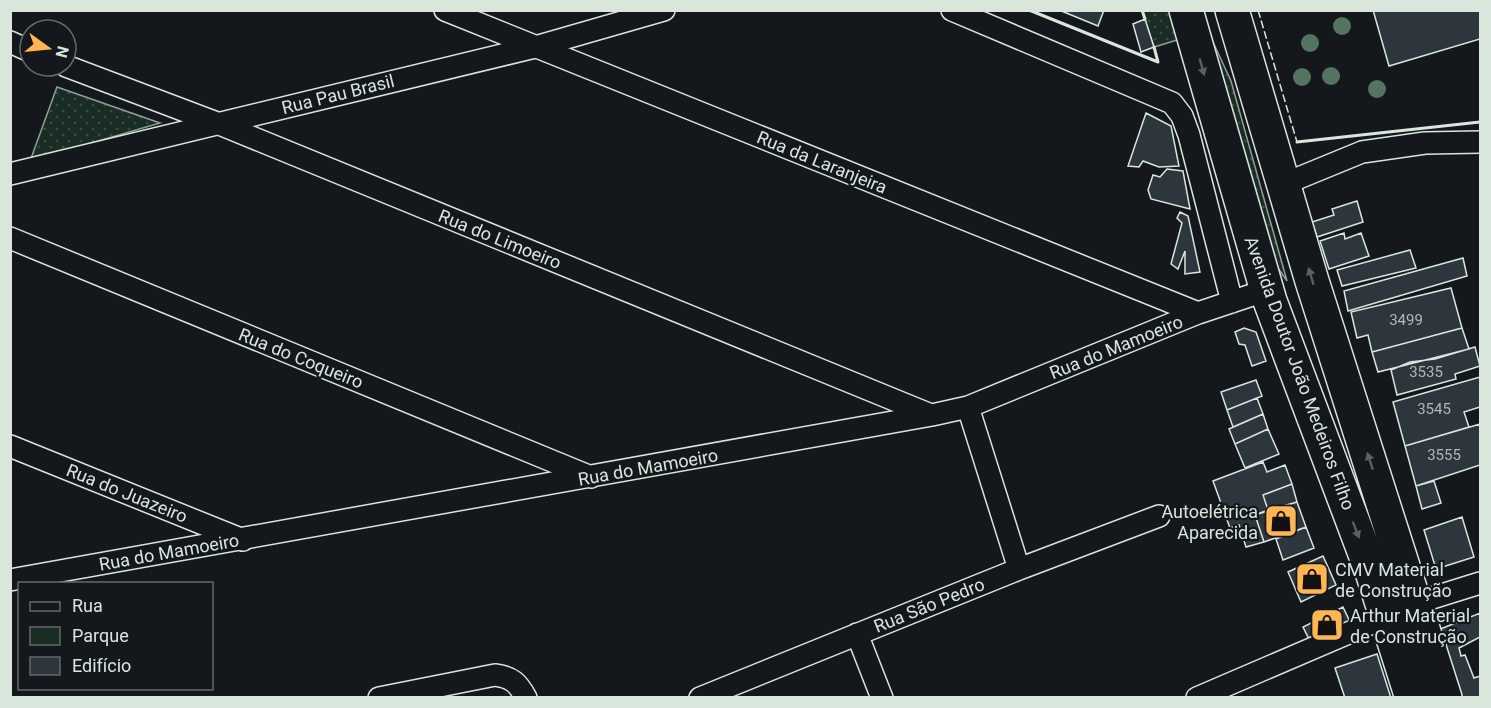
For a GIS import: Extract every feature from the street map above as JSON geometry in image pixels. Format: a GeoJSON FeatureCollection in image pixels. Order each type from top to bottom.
{"type":"FeatureCollection","features":[{"type":"Feature","properties":{"kind":"main road","name":"Avenida Doutor João Medeiros Filho"},"geometry":{"type":"LineString","coordinates":[[1186,10],[1267,290],[1402,610],[1445,698]]}},
{"type":"Feature","properties":{"kind":"main road"},"geometry":{"type":"LineString","coordinates":[[1212,10],[1219,30],[1249,67]]}},
{"type":"Feature","properties":{"kind":"main road","name":"Avenida Doutor João Medeiros Filho"},"geometry":{"type":"LineString","coordinates":[[1232,10],[1344,382],[1402,610],[1412,698]]}},
{"type":"Feature","properties":{"kind":"main road"},"geometry":{"type":"LineString","coordinates":[[1250,235],[1276,275],[1319,384],[1326,387],[1337,387],[1344,382]]}},
{"type":"Feature","properties":{"kind":"street","name":"Rua da Laranjeira"},"geometry":{"type":"LineString","coordinates":[[445,10],[1198,313]]}},
{"type":"Feature","properties":{"kind":"street","name":"Rua Pau Brasil"},"geometry":{"type":"LineString","coordinates":[[10,174],[535,47],[664,10]]}},
{"type":"Feature","properties":{"kind":"street"},"geometry":{"type":"LineString","coordinates":[[952,10],[1172,103],[1182,116],[1189,135],[1232,302]]}},
{"type":"Feature","properties":{"kind":"street","name":"Rua do Limoeiro"},"geometry":{"type":"LineString","coordinates":[[78,71],[217,123],[932,416]]}},
{"type":"Feature","properties":{"kind":"street"},"geometry":{"type":"LineString","coordinates":[[1284,184],[1362,152],[1425,143],[1480,142]]}},
{"type":"Feature","properties":{"kind":"street","name":"Rua do Coqueiro"},"geometry":{"type":"LineString","coordinates":[[10,238],[592,477]]}},
{"type":"Feature","properties":{"kind":"street","name":"Rua do Mamoeiro"},"geometry":{"type":"LineString","coordinates":[[10,580],[932,416],[968,407],[1198,313],[1267,290]]}},
{"type":"Feature","properties":{"kind":"street"},"geometry":{"type":"LineString","coordinates":[[968,407],[1019,569]]}},
{"type":"Feature","properties":{"kind":"street","name":"Rua do Juazeiro"},"geometry":{"type":"LineString","coordinates":[[10,446],[243,540]]}},
{"type":"Feature","properties":{"kind":"street","name":"Rua São Pedro"},"geometry":{"type":"LineString","coordinates":[[700,698],[1019,569],[1159,516]]}},
{"type":"Feature","properties":{"kind":"street"},"geometry":{"type":"LineString","coordinates":[[1197,698],[1402,610],[1480,583]]}},
{"type":"Feature","properties":{"kind":"street"},"geometry":{"type":"LineString","coordinates":[[857,634],[882,698]]}},
{"type":"Feature","properties":{"kind":"street"},"geometry":{"type":"LineString","coordinates":[[379,698],[495,675],[507,677],[518,684],[526,698]]}},
{"type":"Feature","properties":{"kind":"green space"},"geometry":{"type":"Polygon","coordinates":[[[1142,11],[1176,11],[1184,38],[1154,47],[1142,11]]]}},
{"type":"Feature","properties":{"kind":"green space"},"geometry":{"type":"Polygon","coordinates":[[[1200,14],[1231,81],[1287,281],[1273,261],[1200,14]]]}},
{"type":"Feature","properties":{"kind":"green space"},"geometry":{"type":"Polygon","coordinates":[[[57,87],[160,123],[30,161],[57,87]]]}},
{"type":"Feature","properties":{"kind":"building"},"geometry":{"type":"Polygon","coordinates":[[[1059,10],[1104,10],[1098,26],[1059,10]]]}},
{"type":"Feature","properties":{"kind":"building"},"geometry":{"type":"Polygon","coordinates":[[[1373,10],[1480,10],[1480,39],[1389,66],[1373,10]]]}},
{"type":"Feature","properties":{"kind":"building"},"geometry":{"type":"Polygon","coordinates":[[[1145,19],[1154,47],[1141,52],[1133,24],[1145,19]]]}},
{"type":"Feature","properties":{"kind":"building"},"geometry":{"type":"Polygon","coordinates":[[[1146,113],[1171,126],[1179,166],[1159,167],[1143,161],[1139,167],[1128,166],[1146,113]]]}},
{"type":"Feature","properties":{"kind":"building"},"geometry":{"type":"Polygon","coordinates":[[[1167,169],[1183,171],[1190,209],[1151,199],[1148,190],[1153,175],[1160,177],[1167,169]]]}},
{"type":"Feature","properties":{"kind":"building"},"geometry":{"type":"Polygon","coordinates":[[[1357,201],[1363,222],[1317,237],[1312,222],[1334,215],[1332,209],[1357,201]]]}},
{"type":"Feature","properties":{"kind":"building"},"geometry":{"type":"Polygon","coordinates":[[[1180,212],[1188,216],[1200,272],[1185,274],[1185,251],[1178,269],[1171,264],[1182,223],[1177,218],[1180,212]]]}},
{"type":"Feature","properties":{"kind":"building"},"geometry":{"type":"Polygon","coordinates":[[[1344,233],[1345,239],[1361,233],[1369,256],[1329,269],[1320,241],[1344,233]]]}},
{"type":"Feature","properties":{"kind":"building"},"geometry":{"type":"Polygon","coordinates":[[[1410,250],[1416,268],[1342,286],[1337,270],[1410,250]]]}},
{"type":"Feature","properties":{"kind":"building"},"geometry":{"type":"Polygon","coordinates":[[[1463,258],[1467,276],[1348,311],[1344,291],[1463,258]]]}},
{"type":"Feature","properties":{"kind":"building"},"geometry":{"type":"Polygon","coordinates":[[[1451,288],[1462,328],[1372,352],[1368,335],[1357,338],[1351,312],[1451,288]]]}},
{"type":"Feature","properties":{"kind":"building"},"geometry":{"type":"Polygon","coordinates":[[[1244,328],[1256,332],[1266,361],[1252,366],[1245,345],[1239,344],[1235,332],[1244,328]]]}},
{"type":"Feature","properties":{"kind":"building"},"geometry":{"type":"Polygon","coordinates":[[[1462,328],[1469,349],[1378,372],[1372,352],[1462,328]]]}},
{"type":"Feature","properties":{"kind":"building"},"geometry":{"type":"Polygon","coordinates":[[[1475,347],[1480,366],[1455,374],[1456,379],[1397,395],[1391,370],[1410,362],[1435,359],[1475,347]]]}},
{"type":"Feature","properties":{"kind":"building"},"geometry":{"type":"Polygon","coordinates":[[[1480,377],[1480,407],[1464,412],[1469,427],[1405,446],[1393,402],[1480,377]]]}},
{"type":"Feature","properties":{"kind":"building"},"geometry":{"type":"Polygon","coordinates":[[[1256,380],[1262,396],[1227,410],[1221,392],[1256,380]]]}},
{"type":"Feature","properties":{"kind":"building"},"geometry":{"type":"Polygon","coordinates":[[[1257,398],[1263,414],[1233,427],[1227,410],[1257,398]]]}},
{"type":"Feature","properties":{"kind":"building"},"geometry":{"type":"Polygon","coordinates":[[[1263,414],[1268,429],[1235,444],[1229,429],[1263,414]]]}},
{"type":"Feature","properties":{"kind":"building"},"geometry":{"type":"Polygon","coordinates":[[[1480,424],[1480,465],[1416,486],[1405,446],[1480,424]]]}},
{"type":"Feature","properties":{"kind":"building"},"geometry":{"type":"Polygon","coordinates":[[[1268,429],[1279,454],[1245,468],[1235,444],[1268,429]]]}},
{"type":"Feature","properties":{"kind":"building"},"geometry":{"type":"Polygon","coordinates":[[[1263,462],[1267,472],[1285,465],[1292,484],[1263,495],[1268,510],[1255,515],[1264,542],[1246,547],[1239,525],[1230,528],[1213,481],[1263,462]]]}},
{"type":"Feature","properties":{"kind":"building"},"geometry":{"type":"Polygon","coordinates":[[[1434,481],[1441,503],[1422,509],[1416,486],[1434,481]]]}},
{"type":"Feature","properties":{"kind":"building"},"geometry":{"type":"Polygon","coordinates":[[[1292,484],[1297,502],[1268,510],[1263,495],[1292,484]]]}},
{"type":"Feature","properties":{"kind":"building","name":"Autoelétrica Aparecida"},"geometry":{"type":"Polygon","coordinates":[[[1297,502],[1306,527],[1264,542],[1255,515],[1297,502]]]}},
{"type":"Feature","properties":{"kind":"building"},"geometry":{"type":"Polygon","coordinates":[[[1462,517],[1474,557],[1436,569],[1424,530],[1462,517]]]}},
{"type":"Feature","properties":{"kind":"building"},"geometry":{"type":"Polygon","coordinates":[[[1306,527],[1314,548],[1283,560],[1276,539],[1306,527]]]}},
{"type":"Feature","properties":{"kind":"building","name":"CMV Material de Construção"},"geometry":{"type":"Polygon","coordinates":[[[1323,556],[1336,585],[1301,602],[1288,572],[1323,556]]]}},
{"type":"Feature","properties":{"kind":"building","name":"Arthur Material de Construção"},"geometry":{"type":"Polygon","coordinates":[[[1343,607],[1351,624],[1311,643],[1303,627],[1343,607]]]}},
{"type":"Feature","properties":{"kind":"building"},"geometry":{"type":"Polygon","coordinates":[[[1480,613],[1480,637],[1459,648],[1461,656],[1465,655],[1474,678],[1480,676],[1480,698],[1452,698],[1433,632],[1480,613]]]}},
{"type":"Feature","properties":{"kind":"building"},"geometry":{"type":"Polygon","coordinates":[[[1377,654],[1391,698],[1345,698],[1335,668],[1377,654]]]}},
{"type":"Feature","properties":{"kind":"fence"},"geometry":{"type":"LineString","coordinates":[[1258,10],[1297,142]]}},
{"type":"Feature","properties":{"kind":"wall"},"geometry":{"type":"LineString","coordinates":[[1029,10],[1158,62],[1154,47]]}},
{"type":"Feature","properties":{"kind":"wall"},"geometry":{"type":"LineString","coordinates":[[1142,10],[1145,19]]}},
{"type":"Feature","properties":{"kind":"wall"},"geometry":{"type":"LineString","coordinates":[[1297,142],[1480,122]]}},
{"type":"Feature","properties":{"kind":"place","name":"Autoelétrica Aparecida"},"geometry":{"type":"Point","coordinates":[1281,521]}},
{"type":"Feature","properties":{"kind":"place","name":"CMV Material de Construção"},"geometry":{"type":"Point","coordinates":[1312,579]}},
{"type":"Feature","properties":{"kind":"place","name":"Arthur Material de Construção"},"geometry":{"type":"Point","coordinates":[1327,625]}}]}
